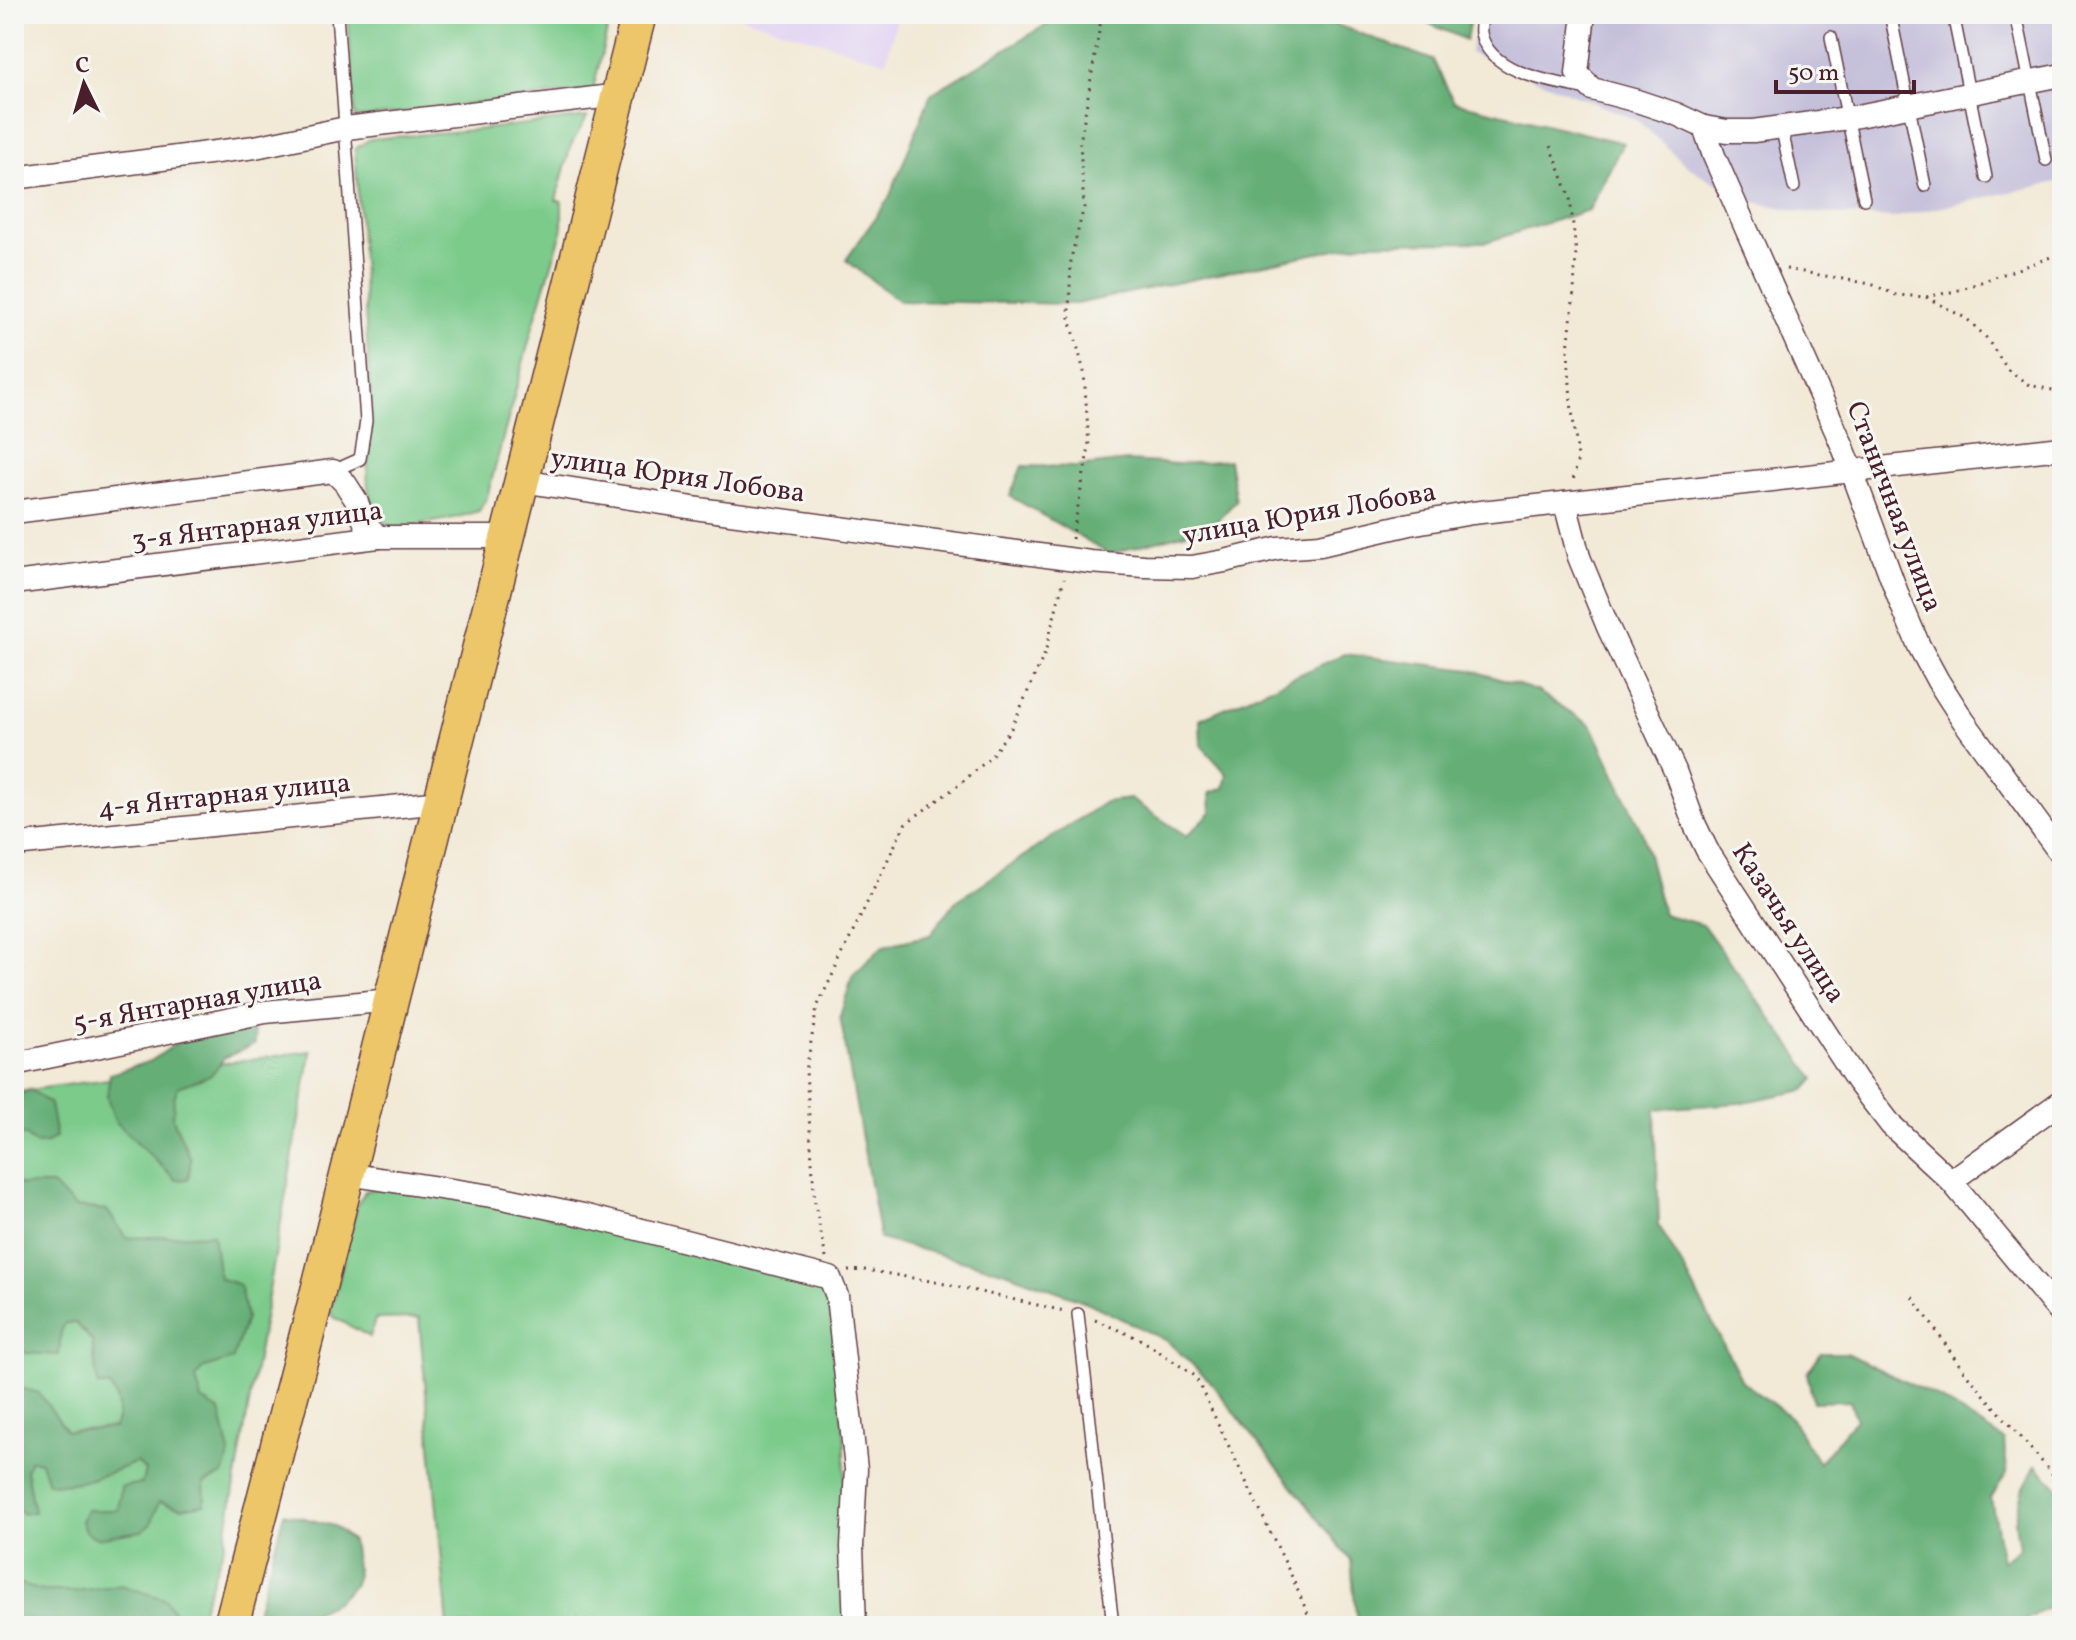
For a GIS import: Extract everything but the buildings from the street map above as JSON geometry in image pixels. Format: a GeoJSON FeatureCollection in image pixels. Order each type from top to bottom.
{"type":"FeatureCollection","features":[{"type":"Feature","properties":{"kind":"main road"},"geometry":{"type":"LineString","coordinates":[[231,1626],[639,14]]}},
{"type":"Feature","properties":{"kind":"street"},"geometry":{"type":"LineString","coordinates":[[1584,14],[1577,73],[1592,89],[1663,109],[1704,127],[1727,131],[1753,131],[1848,118],[2062,75]]}},
{"type":"Feature","properties":{"kind":"street"},"geometry":{"type":"LineString","coordinates":[[14,178],[255,147],[346,128],[619,95]]}},
{"type":"Feature","properties":{"kind":"street","name":"Станичная улица"},"geometry":{"type":"LineString","coordinates":[[1704,127],[1852,471],[1919,646],[1963,720],[2062,856]]}},
{"type":"Feature","properties":{"kind":"street","name":"улица Юрия Лобова"},"geometry":{"type":"LineString","coordinates":[[522,481],[700,509],[1069,559],[1192,567],[1278,548],[1320,545],[1472,513],[2062,448]]}},
{"type":"Feature","properties":{"kind":"street"},"geometry":{"type":"LineString","coordinates":[[333,471],[345,483],[365,523],[378,537]]}},
{"type":"Feature","properties":{"kind":"street","name":"3-я Янтарная улица"},"geometry":{"type":"LineString","coordinates":[[14,512],[333,471]]}},
{"type":"Feature","properties":{"kind":"street","name":"Казачья улица"},"geometry":{"type":"LineString","coordinates":[[1565,503],[1579,557],[1707,850],[1857,1081],[1891,1125],[1951,1181],[2062,1315]]}},
{"type":"Feature","properties":{"kind":"street","name":"3-я Янтарная улица"},"geometry":{"type":"LineString","coordinates":[[14,583],[378,537],[507,537]]}},
{"type":"Feature","properties":{"kind":"street","name":"4-я Янтарная улица"},"geometry":{"type":"LineString","coordinates":[[14,845],[441,802]]}},
{"type":"Feature","properties":{"kind":"street","name":"5-я Янтарная улица"},"geometry":{"type":"LineString","coordinates":[[14,1064],[265,1012],[391,1000]]}},
{"type":"Feature","properties":{"kind":"street"},"geometry":{"type":"LineString","coordinates":[[1951,1181],[2062,1101]]}},
{"type":"Feature","properties":{"kind":"street"},"geometry":{"type":"LineString","coordinates":[[347,1174],[498,1197],[583,1215],[830,1278],[837,1296],[856,1469],[852,1547],[855,1626]]}},
{"type":"Feature","properties":{"kind":"lane"},"geometry":{"type":"LineString","coordinates":[[333,471],[360,459],[366,421],[337,14]]}},
{"type":"Feature","properties":{"kind":"lane"},"geometry":{"type":"LineString","coordinates":[[1482,14],[1481,33],[1494,59],[1539,80],[1592,89]]}},
{"type":"Feature","properties":{"kind":"lane"},"geometry":{"type":"LineString","coordinates":[[1953,14],[1986,177]]}},
{"type":"Feature","properties":{"kind":"lane"},"geometry":{"type":"LineString","coordinates":[[2016,14],[2046,160]]}},
{"type":"Feature","properties":{"kind":"lane"},"geometry":{"type":"LineString","coordinates":[[1892,23],[1925,186]]}},
{"type":"Feature","properties":{"kind":"lane"},"geometry":{"type":"LineString","coordinates":[[1831,37],[1864,199]]}},
{"type":"Feature","properties":{"kind":"lane"},"geometry":{"type":"LineString","coordinates":[[1781,125],[1794,187]]}},
{"type":"Feature","properties":{"kind":"lane"},"geometry":{"type":"LineString","coordinates":[[1078,1314],[1113,1626]]}},
{"type":"Feature","properties":{"kind":"path"},"geometry":{"type":"LineString","coordinates":[[1102,14],[1080,143],[1084,207],[1071,258],[1069,314],[1084,372],[1089,446],[1069,559],[1045,653],[1012,727],[990,758],[905,824],[817,1007],[806,1071],[815,1205],[830,1278],[846,1271],[866,1270],[936,1282],[1078,1314],[1142,1340],[1195,1376],[1313,1626]]}},
{"type":"Feature","properties":{"kind":"path"},"geometry":{"type":"LineString","coordinates":[[1551,146],[1570,198],[1576,252],[1568,350],[1578,458],[1565,503]]}},
{"type":"Feature","properties":{"kind":"path"},"geometry":{"type":"LineString","coordinates":[[1762,266],[1871,284],[1896,295],[1926,297],[1956,291],[2062,253]]}},
{"type":"Feature","properties":{"kind":"path"},"geometry":{"type":"LineString","coordinates":[[1926,297],[1967,319],[1985,336],[2008,370],[2029,385],[2062,392]]}},
{"type":"Feature","properties":{"kind":"path"},"geometry":{"type":"LineString","coordinates":[[1913,1297],[1963,1370],[2062,1485]]}},
{"type":"Feature","properties":{"kind":"shaded area"},"geometry":{"type":"Polygon","coordinates":[[[733,14],[898,14],[886,62],[733,14]]]}},
{"type":"Feature","properties":{"kind":"shaded area"},"geometry":{"type":"Polygon","coordinates":[[[1478,14],[2062,14],[2062,181],[1892,218],[1805,212],[1754,202],[1687,166],[1637,120],[1470,53],[1478,14]]]}},
{"type":"Feature","properties":{"kind":"green space"},"geometry":{"type":"Polygon","coordinates":[[[348,14],[611,14],[593,90],[355,118],[348,14]]]}},
{"type":"Feature","properties":{"kind":"green space"},"geometry":{"type":"Polygon","coordinates":[[[1064,14],[1307,14],[1433,60],[1454,102],[1623,143],[1589,210],[1486,242],[1365,243],[1076,304],[899,301],[846,260],[889,198],[931,94],[1064,14]]]}},
{"type":"Feature","properties":{"kind":"green space"},"geometry":{"type":"Polygon","coordinates":[[[1408,14],[1471,14],[1466,40],[1408,14]]]}},
{"type":"Feature","properties":{"kind":"green space"},"geometry":{"type":"Polygon","coordinates":[[[587,117],[571,145],[556,200],[562,202],[562,231],[487,497],[479,511],[455,518],[398,527],[382,522],[374,511],[368,481],[372,421],[355,149],[370,139],[587,117]]]}},
{"type":"Feature","properties":{"kind":"green space"},"geometry":{"type":"Polygon","coordinates":[[[1229,460],[1236,501],[1212,526],[1109,554],[1010,496],[1022,466],[1076,467],[1127,461],[1180,464],[1229,460]]]}},
{"type":"Feature","properties":{"kind":"green space"},"geometry":{"type":"Polygon","coordinates":[[[1345,654],[1471,670],[1537,691],[1592,726],[1643,835],[1663,914],[1703,925],[1815,1079],[1805,1090],[1739,1103],[1655,1109],[1659,1226],[1742,1381],[1790,1417],[1819,1463],[1856,1419],[1850,1401],[1813,1402],[1807,1373],[1821,1353],[1846,1353],[1941,1399],[2004,1440],[2007,1472],[1991,1498],[2002,1561],[2019,1548],[2015,1522],[2022,1491],[2036,1465],[2062,1492],[2062,1527],[2056,1544],[2062,1557],[2062,1600],[2015,1626],[1357,1626],[1351,1561],[1209,1380],[1167,1341],[1089,1303],[1003,1271],[880,1239],[840,1016],[853,975],[883,946],[930,935],[955,902],[1105,802],[1130,799],[1187,836],[1211,812],[1210,793],[1224,788],[1227,774],[1201,745],[1200,719],[1345,654]]]}},
{"type":"Feature","properties":{"kind":"green space"},"geometry":{"type":"Polygon","coordinates":[[[200,1027],[245,1027],[254,1032],[255,1044],[224,1058],[211,1075],[178,1087],[173,1119],[191,1160],[188,1179],[176,1180],[115,1121],[107,1097],[110,1074],[151,1061],[200,1027]]]}},
{"type":"Feature","properties":{"kind":"green space"},"geometry":{"type":"Polygon","coordinates":[[[311,1051],[224,1546],[196,1626],[14,1626],[14,1092],[311,1051]]]}},
{"type":"Feature","properties":{"kind":"green space"},"geometry":{"type":"Polygon","coordinates":[[[31,1090],[50,1104],[56,1137],[47,1143],[35,1144],[25,1135],[14,1134],[14,1095],[31,1090]]]}},
{"type":"Feature","properties":{"kind":"green space"},"geometry":{"type":"Polygon","coordinates":[[[14,1182],[21,1185],[52,1185],[75,1207],[107,1210],[126,1238],[213,1234],[219,1278],[240,1285],[246,1318],[233,1359],[202,1369],[196,1379],[202,1400],[220,1411],[230,1453],[223,1475],[204,1483],[205,1504],[182,1508],[159,1502],[151,1524],[142,1531],[96,1538],[85,1531],[81,1521],[86,1510],[118,1510],[121,1487],[142,1483],[145,1471],[137,1462],[83,1481],[48,1483],[41,1462],[30,1460],[26,1470],[34,1512],[23,1514],[14,1504],[14,1386],[39,1393],[67,1431],[114,1428],[118,1412],[117,1401],[109,1386],[98,1386],[92,1341],[76,1323],[65,1323],[59,1355],[26,1353],[17,1348],[14,1249],[19,1241],[14,1241],[14,1182]]]}},
{"type":"Feature","properties":{"kind":"green space"},"geometry":{"type":"Polygon","coordinates":[[[389,1186],[502,1204],[786,1276],[823,1290],[831,1315],[845,1443],[845,1626],[448,1626],[419,1318],[375,1319],[370,1337],[332,1316],[330,1309],[357,1206],[365,1191],[389,1186]]]}},
{"type":"Feature","properties":{"kind":"green space"},"geometry":{"type":"Polygon","coordinates":[[[284,1513],[334,1526],[352,1541],[357,1575],[353,1586],[336,1602],[283,1626],[253,1626],[284,1513]]]}},
{"type":"Feature","properties":{"kind":"green space"},"geometry":{"type":"Polygon","coordinates":[[[14,1582],[42,1591],[75,1591],[121,1585],[165,1599],[177,1617],[178,1626],[14,1626],[14,1582]]]}}]}
